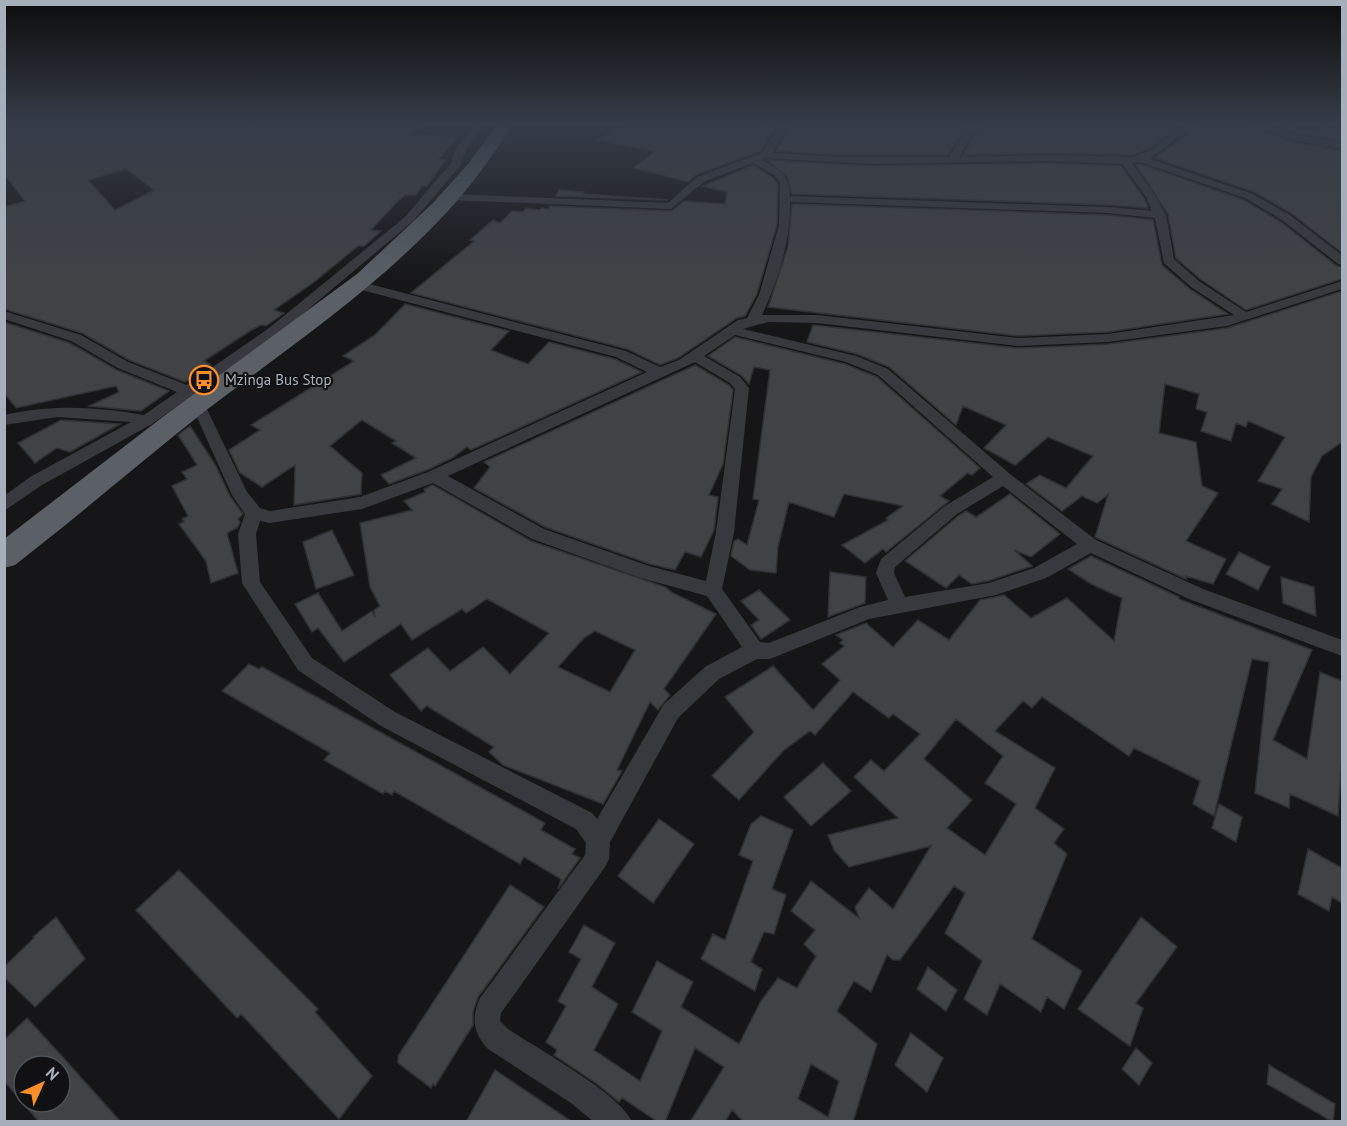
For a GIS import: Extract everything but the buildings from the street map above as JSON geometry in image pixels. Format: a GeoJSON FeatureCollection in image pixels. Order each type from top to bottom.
{"type":"FeatureCollection","features":[{"type":"Feature","properties":{"kind":"highway"},"geometry":{"type":"LineString","coordinates":[[4,556],[193,398],[301,330],[358,285],[417,234],[468,178]]}},
{"type":"Feature","properties":{"kind":"street"},"geometry":{"type":"LineString","coordinates":[[4,505],[36,481],[147,420],[193,398],[409,219],[444,178]]}},
{"type":"Feature","properties":{"kind":"street"},"geometry":{"type":"LineString","coordinates":[[452,197],[671,206],[705,178]]}},
{"type":"Feature","properties":{"kind":"street"},"geometry":{"type":"LineString","coordinates":[[753,320],[765,295],[785,225],[782,178]]}},
{"type":"Feature","properties":{"kind":"street"},"geometry":{"type":"LineString","coordinates":[[1137,178],[1151,196],[1160,216],[1168,260],[1195,284],[1244,316]]}},
{"type":"Feature","properties":{"kind":"street"},"geometry":{"type":"LineString","coordinates":[[1195,178],[1249,196],[1265,204],[1299,225],[1342,261]]}},
{"type":"Feature","properties":{"kind":"street"},"geometry":{"type":"LineString","coordinates":[[785,199],[1108,210],[1160,216]]}},
{"type":"Feature","properties":{"kind":"street"},"geometry":{"type":"LineString","coordinates":[[358,285],[621,354],[661,373]]}},
{"type":"Feature","properties":{"kind":"street"},"geometry":{"type":"LineString","coordinates":[[4,315],[76,338],[123,365],[193,398],[240,495],[254,513],[270,517],[362,503],[434,476],[640,380],[661,373],[694,356],[732,330],[753,320],[817,319],[1019,342],[1108,338],[1227,322],[1274,309],[1342,285]]}},
{"type":"Feature","properties":{"kind":"street"},"geometry":{"type":"LineString","coordinates":[[732,330],[851,359],[882,372],[908,392],[1004,478],[1090,545],[1196,594],[1342,648]]}},
{"type":"Feature","properties":{"kind":"street"},"geometry":{"type":"LineString","coordinates":[[694,356],[735,380],[742,388],[725,532],[713,590]]}},
{"type":"Feature","properties":{"kind":"street"},"geometry":{"type":"LineString","coordinates":[[4,420],[59,411],[96,412],[147,420]]}},
{"type":"Feature","properties":{"kind":"street"},"geometry":{"type":"LineString","coordinates":[[434,476],[538,534],[647,573],[713,590],[755,650]]}},
{"type":"Feature","properties":{"kind":"street"},"geometry":{"type":"LineString","coordinates":[[900,606],[885,573],[887,564],[951,510],[1004,478]]}},
{"type":"Feature","properties":{"kind":"street"},"geometry":{"type":"LineString","coordinates":[[254,513],[247,534],[251,583],[305,664],[388,719],[584,821],[598,840]]}},
{"type":"Feature","properties":{"kind":"street"},"geometry":{"type":"LineString","coordinates":[[618,1122],[581,1093],[498,1040],[487,1028],[485,1019],[489,1007],[597,859],[598,840],[671,711],[712,674],[755,650],[770,651],[867,612],[988,590],[1040,573],[1090,545]]}},
{"type":"Feature","properties":{"kind":"place","name":"Mzinga Bus Stop"},"geometry":{"type":"Point","coordinates":[204,380]}}]}
